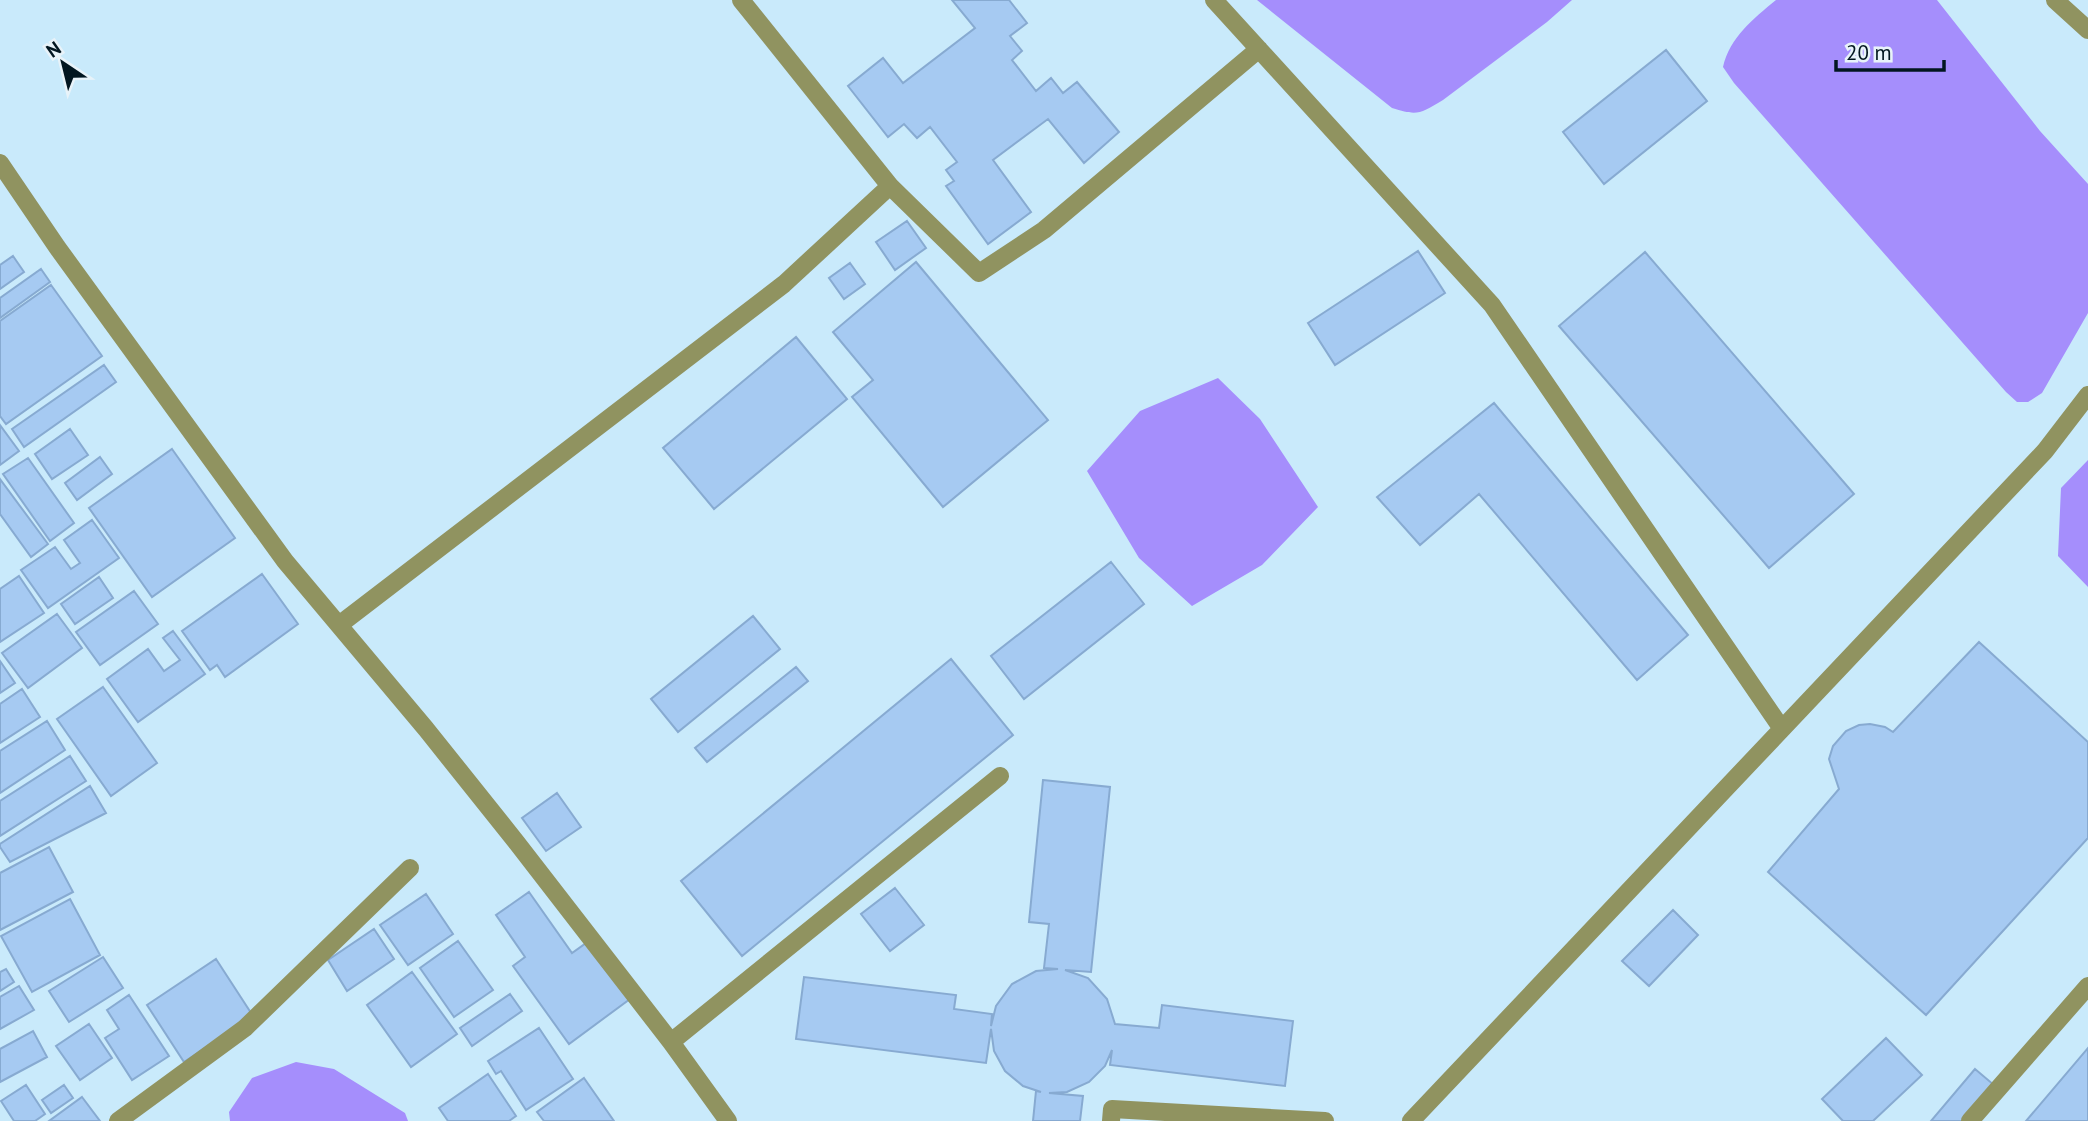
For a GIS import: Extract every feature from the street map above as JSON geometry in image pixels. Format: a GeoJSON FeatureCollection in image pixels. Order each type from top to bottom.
{"type":"FeatureCollection","features":[{"type":"Feature","properties":{"kind":"street"},"geometry":{"type":"LineString","coordinates":[[741,0],[890,186],[979,273],[1044,230],[1259,49]]}},
{"type":"Feature","properties":{"kind":"street"},"geometry":{"type":"LineString","coordinates":[[1214,0],[1492,305],[1782,729]]}},
{"type":"Feature","properties":{"kind":"street"},"geometry":{"type":"LineString","coordinates":[[2055,0],[2088,30]]}},
{"type":"Feature","properties":{"kind":"street"},"geometry":{"type":"LineString","coordinates":[[0,163],[57,247],[285,561],[426,729],[517,843],[671,1042],[728,1121]]}},
{"type":"Feature","properties":{"kind":"street"},"geometry":{"type":"LineString","coordinates":[[339,625],[784,285],[890,186]]}},
{"type":"Feature","properties":{"kind":"street"},"geometry":{"type":"LineString","coordinates":[[1411,1121],[2045,451],[2088,395]]}},
{"type":"Feature","properties":{"kind":"street"},"geometry":{"type":"LineString","coordinates":[[671,1042],[1000,776]]}},
{"type":"Feature","properties":{"kind":"street"},"geometry":{"type":"LineString","coordinates":[[118,1121],[245,1028],[411,868]]}},
{"type":"Feature","properties":{"kind":"street"},"geometry":{"type":"LineString","coordinates":[[1970,1121],[2088,986]]}},
{"type":"Feature","properties":{"kind":"street"},"geometry":{"type":"LineString","coordinates":[[1111,1121],[1112,1109],[1325,1121]]}},
{"type":"Feature","properties":{"kind":"shaded area"},"geometry":{"type":"Polygon","coordinates":[[[1257,0],[1572,0],[1443,100],[1423,111],[1413,113],[1392,108],[1257,0]]]}},
{"type":"Feature","properties":{"kind":"shaded area"},"geometry":{"type":"Polygon","coordinates":[[[1776,0],[1937,0],[2040,131],[2088,184],[2088,313],[2042,393],[2028,402],[2017,402],[2006,392],[1734,83],[1723,67],[1737,38],[1776,0]]]}},
{"type":"Feature","properties":{"kind":"shaded area"},"geometry":{"type":"Polygon","coordinates":[[[1218,378],[1260,419],[1318,507],[1262,565],[1192,606],[1139,558],[1087,471],[1140,411],[1218,378]]]}},
{"type":"Feature","properties":{"kind":"shaded area"},"geometry":{"type":"Polygon","coordinates":[[[2088,460],[2088,587],[2058,556],[2061,488],[2088,460]]]}},
{"type":"Feature","properties":{"kind":"shaded area"},"geometry":{"type":"Polygon","coordinates":[[[296,1062],[334,1069],[405,1113],[408,1121],[230,1121],[229,1112],[252,1078],[296,1062]]]}},
{"type":"Feature","properties":{"kind":"building"},"geometry":{"type":"Polygon","coordinates":[[[952,0],[1009,0],[1027,23],[1010,36],[1022,51],[1012,60],[1036,91],[1051,78],[1063,93],[1077,82],[1119,132],[1084,163],[1048,119],[993,160],[1031,212],[988,244],[946,186],[954,181],[946,170],[957,162],[930,127],[917,138],[904,124],[888,137],[848,86],[883,58],[903,83],[975,28],[952,0]]]}},
{"type":"Feature","properties":{"kind":"building"},"geometry":{"type":"Polygon","coordinates":[[[1666,50],[1707,101],[1604,184],[1563,132],[1666,50]]]}},
{"type":"Feature","properties":{"kind":"building"},"geometry":{"type":"Polygon","coordinates":[[[907,221],[926,248],[895,270],[876,242],[907,221]]]}},
{"type":"Feature","properties":{"kind":"building"},"geometry":{"type":"Polygon","coordinates":[[[1418,251],[1445,293],[1335,365],[1308,323],[1418,251]]]}},
{"type":"Feature","properties":{"kind":"building"},"geometry":{"type":"Polygon","coordinates":[[[1645,252],[1854,494],[1769,568],[1559,326],[1645,252]]]}},
{"type":"Feature","properties":{"kind":"building"},"geometry":{"type":"Polygon","coordinates":[[[13,256],[24,272],[0,289],[0,265],[13,256]]]}},
{"type":"Feature","properties":{"kind":"building"},"geometry":{"type":"Polygon","coordinates":[[[916,262],[1048,420],[943,507],[852,397],[873,380],[833,332],[916,262]]]}},
{"type":"Feature","properties":{"kind":"building"},"geometry":{"type":"Polygon","coordinates":[[[850,263],[865,284],[844,299],[829,278],[850,263]]]}},
{"type":"Feature","properties":{"kind":"building"},"geometry":{"type":"Polygon","coordinates":[[[41,269],[50,282],[0,318],[0,298],[41,269]]]}},
{"type":"Feature","properties":{"kind":"building"},"geometry":{"type":"Polygon","coordinates":[[[51,285],[102,356],[6,424],[0,416],[0,321],[51,285]]]}},
{"type":"Feature","properties":{"kind":"building"},"geometry":{"type":"Polygon","coordinates":[[[796,337],[847,399],[714,509],[663,448],[796,337]]]}},
{"type":"Feature","properties":{"kind":"building"},"geometry":{"type":"Polygon","coordinates":[[[104,365],[116,382],[24,447],[12,429],[104,365]]]}},
{"type":"Feature","properties":{"kind":"building"},"geometry":{"type":"Polygon","coordinates":[[[1494,403],[1688,635],[1637,680],[1479,494],[1420,545],[1377,497],[1494,403]]]}},
{"type":"Feature","properties":{"kind":"building"},"geometry":{"type":"Polygon","coordinates":[[[0,425],[19,451],[0,465],[0,425]]]}},
{"type":"Feature","properties":{"kind":"building"},"geometry":{"type":"Polygon","coordinates":[[[70,429],[88,455],[52,479],[35,454],[70,429]]]}},
{"type":"Feature","properties":{"kind":"building"},"geometry":{"type":"Polygon","coordinates":[[[172,449],[235,538],[152,597],[89,508],[172,449]]]}},
{"type":"Feature","properties":{"kind":"building"},"geometry":{"type":"Polygon","coordinates":[[[100,457],[112,474],[77,500],[65,483],[100,457]]]}},
{"type":"Feature","properties":{"kind":"building"},"geometry":{"type":"Polygon","coordinates":[[[28,458],[74,523],[50,541],[3,474],[28,458]]]}},
{"type":"Feature","properties":{"kind":"building"},"geometry":{"type":"Polygon","coordinates":[[[0,479],[48,544],[31,557],[0,514],[0,479]]]}},
{"type":"Feature","properties":{"kind":"building"},"geometry":{"type":"Polygon","coordinates":[[[92,520],[119,558],[48,608],[21,570],[55,547],[71,569],[80,563],[64,540],[92,520]]]}},
{"type":"Feature","properties":{"kind":"building"},"geometry":{"type":"Polygon","coordinates":[[[1111,562],[1144,604],[1024,699],[991,656],[1111,562]]]}},
{"type":"Feature","properties":{"kind":"building"},"geometry":{"type":"Polygon","coordinates":[[[262,574],[298,624],[225,677],[217,665],[210,670],[182,631],[262,574]]]}},
{"type":"Feature","properties":{"kind":"building"},"geometry":{"type":"Polygon","coordinates":[[[19,576],[44,613],[0,642],[0,589],[19,576]]]}},
{"type":"Feature","properties":{"kind":"building"},"geometry":{"type":"Polygon","coordinates":[[[99,577],[113,598],[75,624],[61,604],[99,577]]]}},
{"type":"Feature","properties":{"kind":"building"},"geometry":{"type":"Polygon","coordinates":[[[134,591],[158,624],[100,665],[76,632],[134,591]]]}},
{"type":"Feature","properties":{"kind":"building"},"geometry":{"type":"Polygon","coordinates":[[[57,614],[82,648],[28,688],[2,653],[57,614]]]}},
{"type":"Feature","properties":{"kind":"building"},"geometry":{"type":"Polygon","coordinates":[[[753,616],[780,649],[678,732],[651,699],[753,616]]]}},
{"type":"Feature","properties":{"kind":"building"},"geometry":{"type":"Polygon","coordinates":[[[173,631],[205,674],[138,722],[107,679],[148,649],[164,671],[180,660],[163,638],[173,631]]]}},
{"type":"Feature","properties":{"kind":"building"},"geometry":{"type":"Polygon","coordinates":[[[1979,642],[2088,742],[2088,838],[1926,1015],[1768,872],[1839,789],[1829,759],[1833,746],[1846,731],[1859,725],[1870,724],[1893,732],[1979,642]]]}},
{"type":"Feature","properties":{"kind":"building"},"geometry":{"type":"Polygon","coordinates":[[[951,659],[1013,735],[742,956],[681,881],[951,659]]]}},
{"type":"Feature","properties":{"kind":"building"},"geometry":{"type":"Polygon","coordinates":[[[0,661],[15,683],[0,693],[0,661]]]}},
{"type":"Feature","properties":{"kind":"building"},"geometry":{"type":"Polygon","coordinates":[[[796,667],[808,681],[707,762],[695,748],[796,667]]]}},
{"type":"Feature","properties":{"kind":"building"},"geometry":{"type":"Polygon","coordinates":[[[103,687],[157,763],[111,796],[57,719],[103,687]]]}},
{"type":"Feature","properties":{"kind":"building"},"geometry":{"type":"Polygon","coordinates":[[[22,689],[40,717],[0,743],[0,704],[22,689]]]}},
{"type":"Feature","properties":{"kind":"building"},"geometry":{"type":"Polygon","coordinates":[[[47,721],[65,750],[0,793],[0,751],[47,721]]]}},
{"type":"Feature","properties":{"kind":"building"},"geometry":{"type":"Polygon","coordinates":[[[70,756],[86,781],[0,836],[0,801],[70,756]]]}},
{"type":"Feature","properties":{"kind":"building"},"geometry":{"type":"Polygon","coordinates":[[[1043,780],[1110,787],[1091,972],[1065,970],[1088,978],[1107,999],[1115,1024],[1159,1028],[1162,1005],[1293,1021],[1285,1086],[1110,1065],[1112,1050],[1105,1066],[1089,1082],[1067,1092],[1049,1093],[1083,1096],[1080,1121],[1033,1121],[1036,1091],[1041,1092],[1023,1086],[1005,1071],[994,1051],[991,1029],[986,1063],[796,1039],[804,977],[956,995],[954,1009],[992,1014],[991,1026],[996,1006],[1012,984],[1036,971],[1058,969],[1044,968],[1049,924],[1029,922],[1043,780]]]}},
{"type":"Feature","properties":{"kind":"building"},"geometry":{"type":"Polygon","coordinates":[[[90,786],[106,813],[10,862],[0,844],[90,786]]]}},
{"type":"Feature","properties":{"kind":"building"},"geometry":{"type":"Polygon","coordinates":[[[557,793],[581,827],[546,851],[522,818],[557,793]]]}},
{"type":"Feature","properties":{"kind":"building"},"geometry":{"type":"Polygon","coordinates":[[[49,847],[73,892],[0,930],[0,873],[49,847]]]}},
{"type":"Feature","properties":{"kind":"building"},"geometry":{"type":"Polygon","coordinates":[[[895,888],[924,925],[890,951],[861,914],[895,888]]]}},
{"type":"Feature","properties":{"kind":"building"},"geometry":{"type":"Polygon","coordinates":[[[529,892],[572,953],[589,941],[630,999],[569,1044],[513,966],[525,957],[496,915],[529,892]]]}},
{"type":"Feature","properties":{"kind":"building"},"geometry":{"type":"Polygon","coordinates":[[[426,894],[453,934],[408,965],[380,925],[426,894]]]}},
{"type":"Feature","properties":{"kind":"building"},"geometry":{"type":"Polygon","coordinates":[[[70,899],[100,955],[32,992],[1,936],[70,899]]]}},
{"type":"Feature","properties":{"kind":"building"},"geometry":{"type":"Polygon","coordinates":[[[1673,910],[1698,935],[1649,986],[1622,961],[1673,910]]]}},
{"type":"Feature","properties":{"kind":"building"},"geometry":{"type":"Polygon","coordinates":[[[374,929],[394,959],[347,991],[328,960],[374,929]]]}},
{"type":"Feature","properties":{"kind":"building"},"geometry":{"type":"Polygon","coordinates":[[[458,941],[493,990],[454,1017],[420,968],[458,941]]]}},
{"type":"Feature","properties":{"kind":"building"},"geometry":{"type":"Polygon","coordinates":[[[103,957],[123,988],[69,1022],[49,991],[103,957]]]}},
{"type":"Feature","properties":{"kind":"building"},"geometry":{"type":"Polygon","coordinates":[[[216,959],[253,1016],[184,1062],[147,1005],[216,959]]]}},
{"type":"Feature","properties":{"kind":"building"},"geometry":{"type":"Polygon","coordinates":[[[6,969],[14,982],[0,991],[0,972],[6,969]]]}},
{"type":"Feature","properties":{"kind":"building"},"geometry":{"type":"Polygon","coordinates":[[[412,972],[457,1034],[411,1067],[367,1005],[412,972]]]}},
{"type":"Feature","properties":{"kind":"building"},"geometry":{"type":"Polygon","coordinates":[[[19,986],[34,1010],[0,1029],[0,997],[19,986]]]}},
{"type":"Feature","properties":{"kind":"building"},"geometry":{"type":"Polygon","coordinates":[[[510,994],[522,1011],[472,1046],[460,1028],[510,994]]]}},
{"type":"Feature","properties":{"kind":"building"},"geometry":{"type":"Polygon","coordinates":[[[129,995],[169,1056],[132,1080],[105,1038],[119,1029],[107,1010],[129,995]]]}},
{"type":"Feature","properties":{"kind":"building"},"geometry":{"type":"Polygon","coordinates":[[[89,1024],[112,1058],[80,1080],[56,1046],[89,1024]]]}},
{"type":"Feature","properties":{"kind":"building"},"geometry":{"type":"Polygon","coordinates":[[[539,1028],[573,1079],[526,1110],[501,1071],[496,1074],[488,1061],[539,1028]]]}},
{"type":"Feature","properties":{"kind":"building"},"geometry":{"type":"Polygon","coordinates":[[[33,1031],[47,1057],[0,1082],[0,1049],[33,1031]]]}},
{"type":"Feature","properties":{"kind":"building"},"geometry":{"type":"Polygon","coordinates":[[[1886,1038],[1922,1075],[1873,1121],[1843,1121],[1822,1099],[1886,1038]]]}},
{"type":"Feature","properties":{"kind":"building"},"geometry":{"type":"Polygon","coordinates":[[[2088,1048],[2088,1121],[2026,1121],[2088,1048]]]}},
{"type":"Feature","properties":{"kind":"building"},"geometry":{"type":"Polygon","coordinates":[[[1975,1069],[1994,1085],[1964,1121],[1931,1121],[1975,1069]]]}},
{"type":"Feature","properties":{"kind":"building"},"geometry":{"type":"Polygon","coordinates":[[[488,1074],[516,1116],[509,1121],[448,1121],[439,1108],[488,1074]]]}},
{"type":"Feature","properties":{"kind":"building"},"geometry":{"type":"Polygon","coordinates":[[[584,1078],[614,1121],[544,1121],[537,1112],[584,1078]]]}},
{"type":"Feature","properties":{"kind":"building"},"geometry":{"type":"Polygon","coordinates":[[[26,1085],[45,1114],[35,1121],[14,1121],[1,1101],[26,1085]]]}},
{"type":"Feature","properties":{"kind":"building"},"geometry":{"type":"Polygon","coordinates":[[[64,1085],[73,1098],[51,1113],[42,1100],[64,1085]]]}},
{"type":"Feature","properties":{"kind":"building"},"geometry":{"type":"Polygon","coordinates":[[[82,1097],[100,1121],[49,1121],[82,1097]]]}}]}
